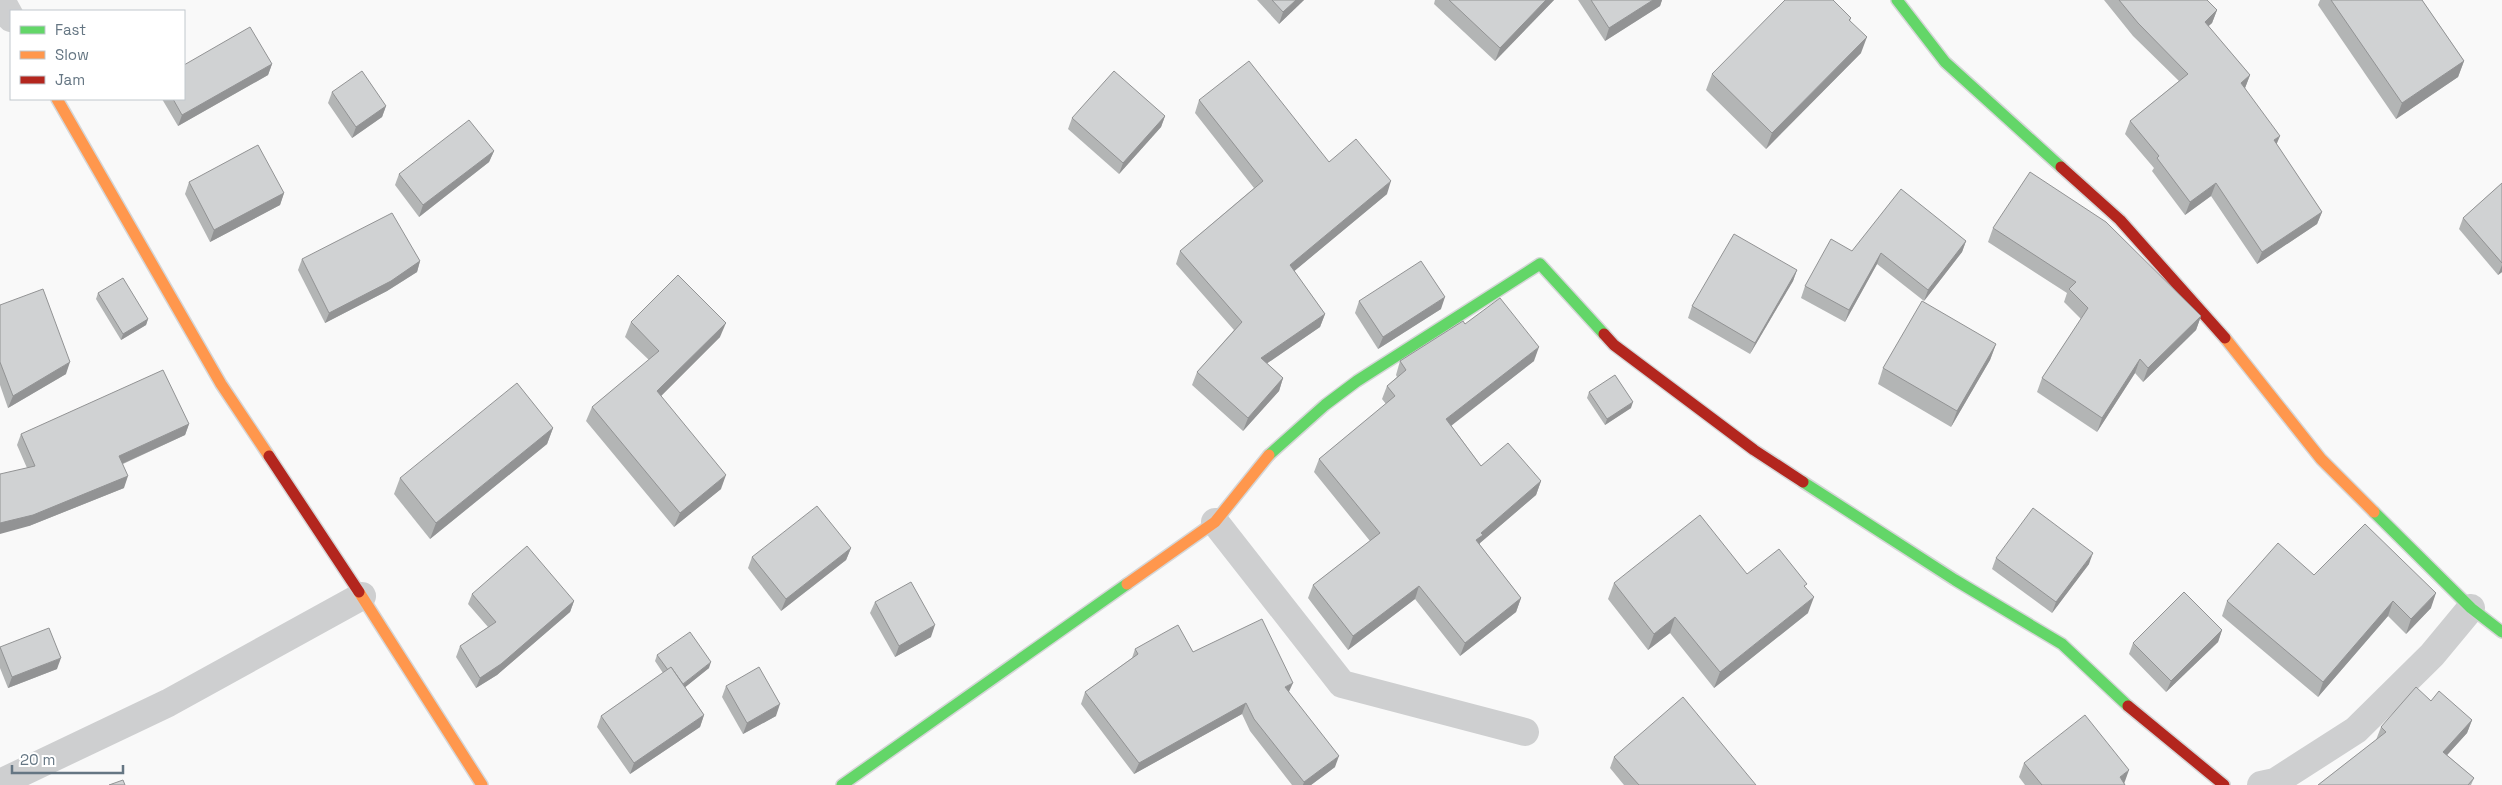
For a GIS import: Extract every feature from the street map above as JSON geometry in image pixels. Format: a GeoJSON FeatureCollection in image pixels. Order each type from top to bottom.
{"type":"FeatureCollection","features":[{"type":"Feature","properties":{"kind":"street"},"geometry":{"type":"LineString","coordinates":[[1,0],[10,16]]}},
{"type":"Feature","properties":{"kind":"street"},"geometry":{"type":"LineString","coordinates":[[1898,0],[1945,62],[2120,220],[2222,335],[2321,459],[2471,608],[2502,632]]}},
{"type":"Feature","properties":{"kind":"street"},"geometry":{"type":"LineString","coordinates":[[59,100],[221,384],[362,596],[482,785]]}},
{"type":"Feature","properties":{"kind":"street"},"geometry":{"type":"LineString","coordinates":[[842,785],[1215,522],[1264,460],[1325,405],[1358,381],[1540,264],[1614,345],[1754,450],[1955,580],[2062,644],[2128,706],[2224,785]]}},
{"type":"Feature","properties":{"kind":"street"},"geometry":{"type":"LineString","coordinates":[[1215,522],[1342,684],[1525,732]]}},
{"type":"Feature","properties":{"kind":"street"},"geometry":{"type":"LineString","coordinates":[[0,783],[168,703],[362,596]]}},
{"type":"Feature","properties":{"kind":"street"},"geometry":{"type":"LineString","coordinates":[[2261,785],[2275,782],[2356,730],[2432,655],[2471,608]]}},
{"type":"Feature","properties":{"kind":"building"},"geometry":{"type":"Polygon","coordinates":[[[1272,0],[1296,0],[1283,12],[1272,0]]]}},
{"type":"Feature","properties":{"kind":"building"},"geometry":{"type":"Polygon","coordinates":[[[1449,0],[1546,0],[1500,48],[1449,0]]]}},
{"type":"Feature","properties":{"kind":"building"},"geometry":{"type":"Polygon","coordinates":[[[1591,0],[1653,0],[1609,28],[1591,0]]]}},
{"type":"Feature","properties":{"kind":"building"},"geometry":{"type":"Polygon","coordinates":[[[1785,0],[1833,0],[1851,18],[1849,20],[1867,37],[1772,133],[1712,74],[1785,0]]]}},
{"type":"Feature","properties":{"kind":"building"},"geometry":{"type":"Polygon","coordinates":[[[2119,0],[2207,0],[2217,10],[2205,22],[2250,75],[2241,83],[2280,136],[2274,140],[2322,212],[2262,252],[2216,183],[2190,202],[2157,158],[2159,156],[2130,121],[2188,74],[2138,23],[2119,0]]]}},
{"type":"Feature","properties":{"kind":"building"},"geometry":{"type":"Polygon","coordinates":[[[2331,0],[2422,0],[2464,61],[2402,103],[2331,0]]]}},
{"type":"Feature","properties":{"kind":"building"},"geometry":{"type":"Polygon","coordinates":[[[250,27],[272,64],[182,115],[174,100],[185,100],[185,64],[250,27]]]}},
{"type":"Feature","properties":{"kind":"building"},"geometry":{"type":"Polygon","coordinates":[[[1249,61],[1329,162],[1356,139],[1391,181],[1290,265],[1325,314],[1261,358],[1283,378],[1248,418],[1197,372],[1242,322],[1180,251],[1263,181],[1199,100],[1249,61]]]}},
{"type":"Feature","properties":{"kind":"building"},"geometry":{"type":"Polygon","coordinates":[[[362,71],[386,106],[356,127],[332,92],[362,71]]]}},
{"type":"Feature","properties":{"kind":"building"},"geometry":{"type":"Polygon","coordinates":[[[1114,71],[1165,116],[1123,163],[1072,118],[1114,71]]]}},
{"type":"Feature","properties":{"kind":"building"},"geometry":{"type":"Polygon","coordinates":[[[469,120],[494,151],[423,205],[399,174],[469,120]]]}},
{"type":"Feature","properties":{"kind":"building"},"geometry":{"type":"Polygon","coordinates":[[[258,145],[284,193],[214,230],[189,182],[258,145]]]}},
{"type":"Feature","properties":{"kind":"building"},"geometry":{"type":"Polygon","coordinates":[[[2030,172],[2106,222],[2201,316],[2148,368],[2140,359],[2102,418],[2042,378],[2088,308],[2069,289],[2076,282],[1993,228],[2030,172]]]}},
{"type":"Feature","properties":{"kind":"building"},"geometry":{"type":"Polygon","coordinates":[[[2502,183],[2502,263],[2463,218],[2502,183]]]}},
{"type":"Feature","properties":{"kind":"building"},"geometry":{"type":"Polygon","coordinates":[[[1901,189],[1966,241],[1928,290],[1881,253],[1849,310],[1805,286],[1831,239],[1852,251],[1901,189]]]}},
{"type":"Feature","properties":{"kind":"building"},"geometry":{"type":"Polygon","coordinates":[[[392,213],[420,261],[391,281],[329,313],[302,259],[392,213]]]}},
{"type":"Feature","properties":{"kind":"building"},"geometry":{"type":"Polygon","coordinates":[[[1734,234],[1797,270],[1755,343],[1692,306],[1734,234]]]}},
{"type":"Feature","properties":{"kind":"building"},"geometry":{"type":"Polygon","coordinates":[[[1421,261],[1445,297],[1383,337],[1359,301],[1421,261]]]}},
{"type":"Feature","properties":{"kind":"building"},"geometry":{"type":"Polygon","coordinates":[[[678,275],[726,323],[657,391],[726,475],[680,513],[592,407],[659,351],[631,322],[678,275]]]}},
{"type":"Feature","properties":{"kind":"building"},"geometry":{"type":"Polygon","coordinates":[[[123,278],[148,319],[123,334],[98,293],[123,278]]]}},
{"type":"Feature","properties":{"kind":"building"},"geometry":{"type":"Polygon","coordinates":[[[43,289],[70,362],[13,396],[0,362],[0,305],[43,289]]]}},
{"type":"Feature","properties":{"kind":"building"},"geometry":{"type":"Polygon","coordinates":[[[1500,298],[1539,347],[1446,419],[1481,466],[1508,443],[1541,481],[1481,533],[1483,535],[1476,540],[1521,598],[1465,643],[1419,586],[1353,636],[1313,585],[1380,533],[1319,459],[1395,396],[1387,386],[1406,370],[1400,361],[1463,321],[1465,324],[1500,298]]]}},
{"type":"Feature","properties":{"kind":"building"},"geometry":{"type":"Polygon","coordinates":[[[1922,301],[1996,344],[1957,411],[1883,368],[1922,301]]]}},
{"type":"Feature","properties":{"kind":"building"},"geometry":{"type":"Polygon","coordinates":[[[163,370],[189,424],[119,456],[128,476],[33,515],[0,523],[0,474],[35,466],[21,434],[163,370]]]}},
{"type":"Feature","properties":{"kind":"building"},"geometry":{"type":"Polygon","coordinates":[[[1615,375],[1633,402],[1607,419],[1589,392],[1615,375]]]}},
{"type":"Feature","properties":{"kind":"building"},"geometry":{"type":"Polygon","coordinates":[[[517,383],[553,428],[436,523],[400,478],[517,383]]]}},
{"type":"Feature","properties":{"kind":"building"},"geometry":{"type":"Polygon","coordinates":[[[817,506],[851,548],[786,599],[752,557],[817,506]]]}},
{"type":"Feature","properties":{"kind":"building"},"geometry":{"type":"Polygon","coordinates":[[[2033,508],[2093,553],[2056,602],[1996,558],[2033,508]]]}},
{"type":"Feature","properties":{"kind":"building"},"geometry":{"type":"Polygon","coordinates":[[[1700,515],[1747,574],[1779,549],[1807,584],[1804,586],[1814,597],[1720,672],[1675,617],[1654,634],[1614,583],[1700,515]]]}},
{"type":"Feature","properties":{"kind":"building"},"geometry":{"type":"Polygon","coordinates":[[[2365,524],[2436,593],[2411,619],[2393,601],[2323,682],[2227,601],[2278,543],[2314,575],[2365,524]]]}},
{"type":"Feature","properties":{"kind":"building"},"geometry":{"type":"Polygon","coordinates":[[[527,546],[574,601],[501,664],[480,678],[460,646],[496,622],[472,594],[527,546]]]}},
{"type":"Feature","properties":{"kind":"building"},"geometry":{"type":"Polygon","coordinates":[[[911,582],[935,625],[899,646],[875,602],[911,582]]]}},
{"type":"Feature","properties":{"kind":"building"},"geometry":{"type":"Polygon","coordinates":[[[2184,592],[2222,630],[2171,681],[2133,643],[2184,592]]]}},
{"type":"Feature","properties":{"kind":"building"},"geometry":{"type":"Polygon","coordinates":[[[1262,619],[1293,683],[1285,687],[1339,756],[1304,782],[1254,719],[1246,703],[1139,763],[1085,692],[1138,654],[1135,649],[1178,625],[1193,652],[1262,619]]]}},
{"type":"Feature","properties":{"kind":"building"},"geometry":{"type":"Polygon","coordinates":[[[49,628],[61,658],[12,677],[0,647],[49,628]]]}},
{"type":"Feature","properties":{"kind":"building"},"geometry":{"type":"Polygon","coordinates":[[[690,632],[711,662],[683,684],[671,667],[668,670],[657,655],[690,632]]]}},
{"type":"Feature","properties":{"kind":"building"},"geometry":{"type":"Polygon","coordinates":[[[671,667],[704,715],[634,763],[601,716],[671,667]]]}},
{"type":"Feature","properties":{"kind":"building"},"geometry":{"type":"Polygon","coordinates":[[[759,667],[780,704],[747,723],[726,686],[759,667]]]}},
{"type":"Feature","properties":{"kind":"building"},"geometry":{"type":"Polygon","coordinates":[[[2416,687],[2431,701],[2439,691],[2472,720],[2443,752],[2474,778],[2468,785],[2318,785],[2386,732],[2381,727],[2416,687]]]}},
{"type":"Feature","properties":{"kind":"building"},"geometry":{"type":"Polygon","coordinates":[[[1683,697],[1756,785],[1639,785],[1614,757],[1683,697]]]}},
{"type":"Feature","properties":{"kind":"building"},"geometry":{"type":"Polygon","coordinates":[[[2085,715],[2129,770],[2120,777],[2125,785],[2042,785],[2024,763],[2085,715]]]}},
{"type":"Feature","properties":{"kind":"building"},"geometry":{"type":"Polygon","coordinates":[[[123,780],[125,785],[109,785],[123,780]]]}},
{"type":"Feature","properties":{"kind":"traffic: fast"},"geometry":{"type":"LineString","coordinates":[[1897,0],[1945,62],[2061,167]]}},
{"type":"Feature","properties":{"kind":"traffic: fast"},"geometry":{"type":"LineString","coordinates":[[1269,455],[1325,405],[1357,381],[1540,264],[1604,334]]}},
{"type":"Feature","properties":{"kind":"traffic: fast"},"geometry":{"type":"LineString","coordinates":[[1803,482],[1955,580],[2062,644],[2128,706]]}},
{"type":"Feature","properties":{"kind":"traffic: fast"},"geometry":{"type":"LineString","coordinates":[[2374,512],[2471,608],[2502,632]]}},
{"type":"Feature","properties":{"kind":"traffic: fast"},"geometry":{"type":"LineString","coordinates":[[842,785],[1127,584]]}},
{"type":"Feature","properties":{"kind":"traffic: slow"},"geometry":{"type":"LineString","coordinates":[[58,100],[221,384],[269,456]]}},
{"type":"Feature","properties":{"kind":"traffic: slow"},"geometry":{"type":"LineString","coordinates":[[2225,338],[2321,459],[2374,512]]}},
{"type":"Feature","properties":{"kind":"traffic: slow"},"geometry":{"type":"LineString","coordinates":[[1127,584],[1215,522],[1269,455]]}},
{"type":"Feature","properties":{"kind":"traffic: slow"},"geometry":{"type":"LineString","coordinates":[[359,592],[482,785]]}},
{"type":"Feature","properties":{"kind":"traffic: jam"},"geometry":{"type":"LineString","coordinates":[[2061,167],[2120,220],[2225,338]]}},
{"type":"Feature","properties":{"kind":"traffic: jam"},"geometry":{"type":"LineString","coordinates":[[1604,334],[1614,345],[1754,450],[1803,482]]}},
{"type":"Feature","properties":{"kind":"traffic: jam"},"geometry":{"type":"LineString","coordinates":[[269,456],[359,592]]}},
{"type":"Feature","properties":{"kind":"traffic: jam"},"geometry":{"type":"LineString","coordinates":[[2128,706],[2224,785]]}}]}
